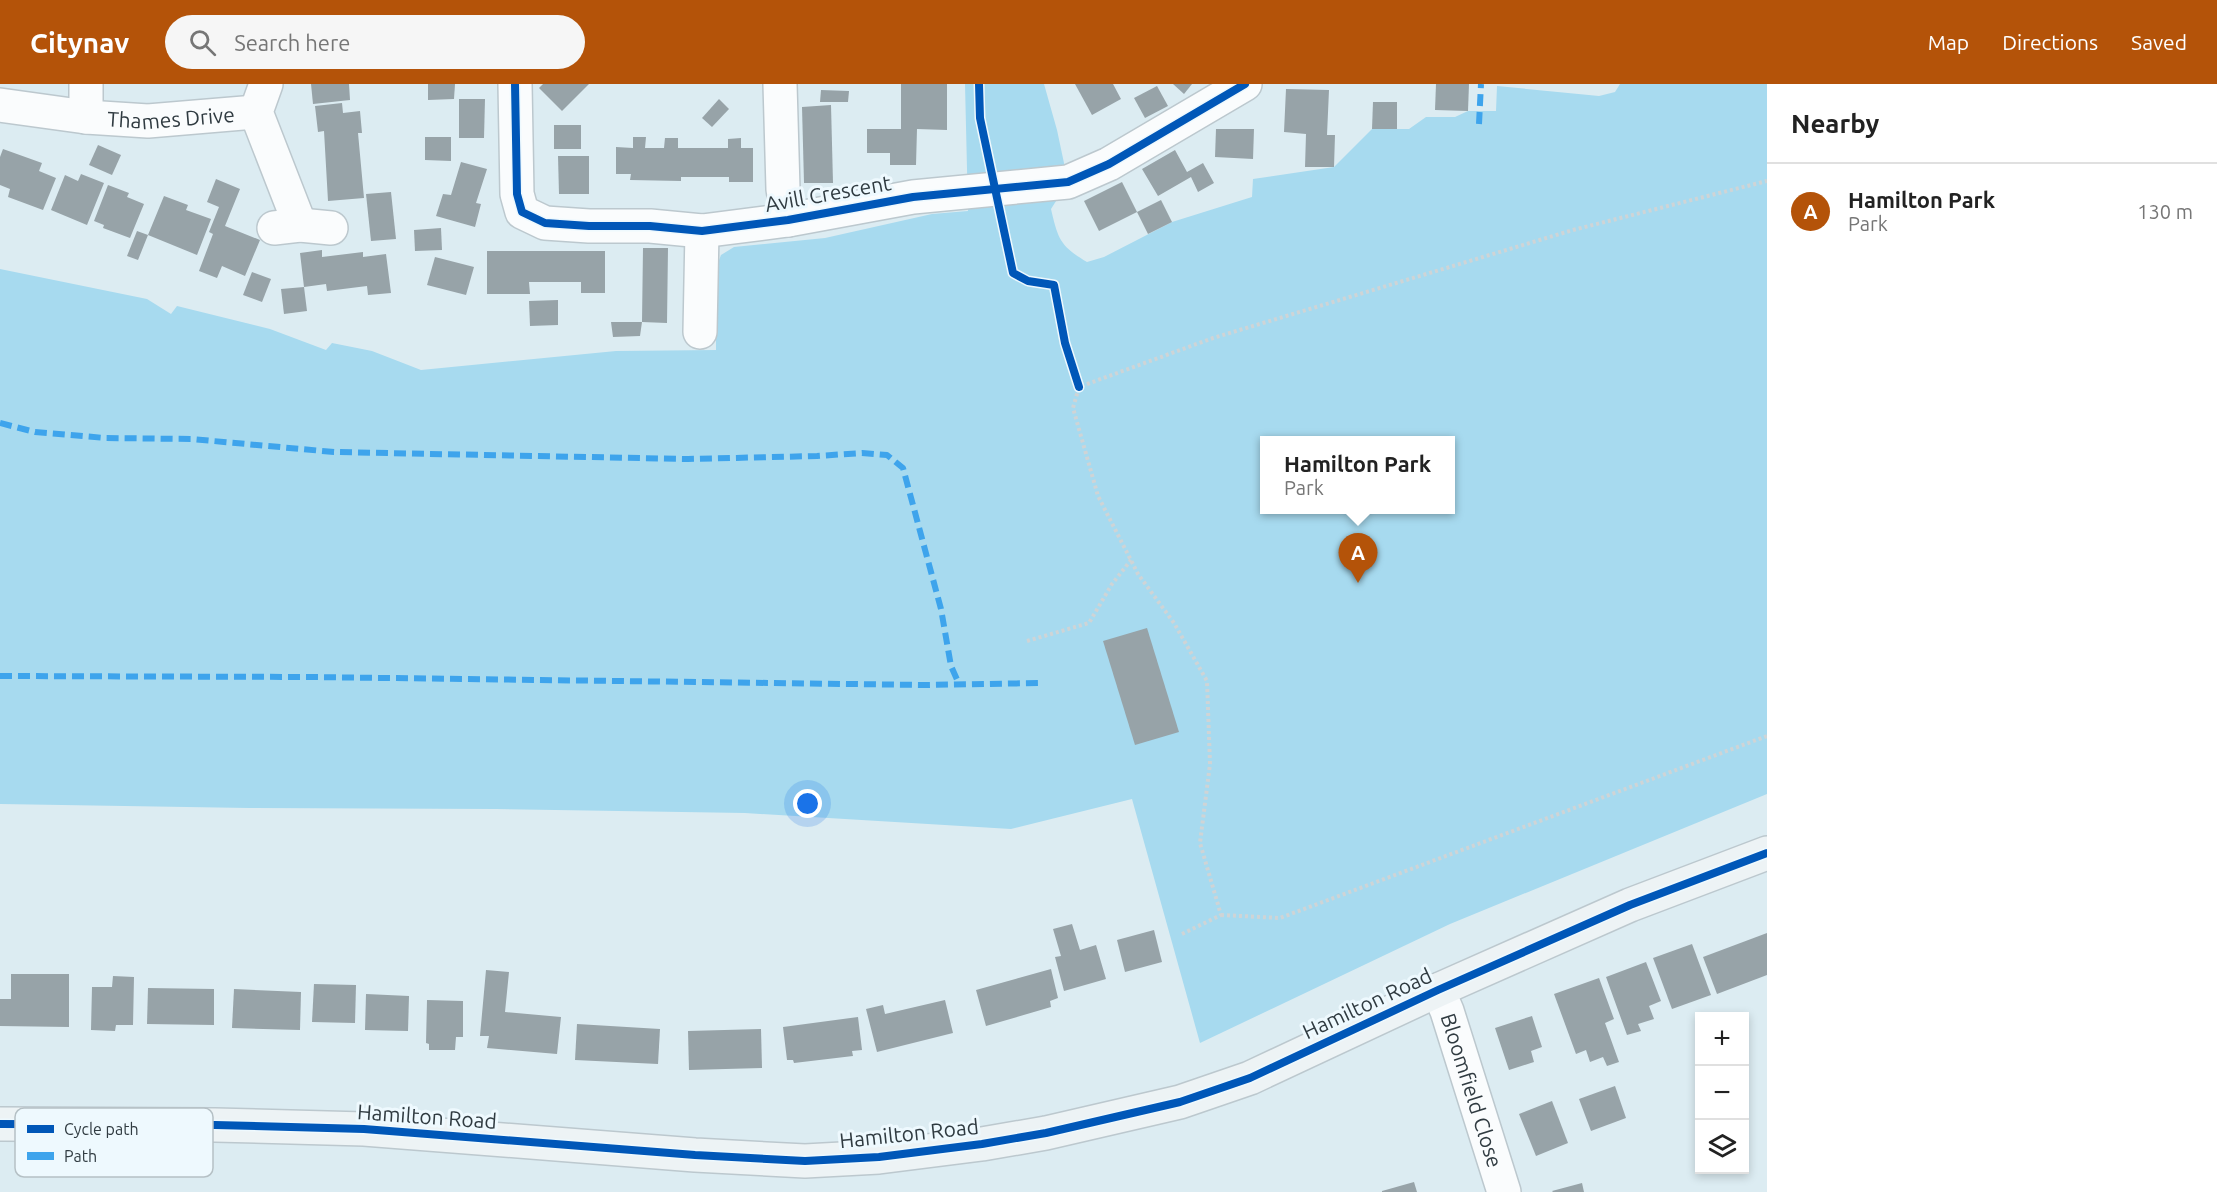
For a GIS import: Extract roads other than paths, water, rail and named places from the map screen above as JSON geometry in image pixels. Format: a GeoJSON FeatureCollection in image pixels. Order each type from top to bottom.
{"type":"FeatureCollection","features":[{"type":"Feature","properties":{"kind":"street","name":"Thames Drive"},"geometry":{"type":"LineString","coordinates":[[86,84],[86,117]]}},
{"type":"Feature","properties":{"kind":"street","name":"Avill Crescent"},"geometry":{"type":"LineString","coordinates":[[515,84],[517,194],[522,212],[545,223],[650,226],[702,231],[788,220],[913,197],[1068,182],[1109,164],[1245,84]]}},
{"type":"Feature","properties":{"kind":"street","name":"Avill Crescent"},"geometry":{"type":"LineString","coordinates":[[780,84],[783,189],[788,220]]}},
{"type":"Feature","properties":{"kind":"street","name":"Thames Drive"},"geometry":{"type":"LineString","coordinates":[[0,105],[86,117],[148,121],[261,98],[302,227]]}},
{"type":"Feature","properties":{"kind":"street"},"geometry":{"type":"LineString","coordinates":[[700,332],[702,231]]}},
{"type":"Feature","properties":{"kind":"street","name":"Hamilton Road"},"geometry":{"type":"LineString","coordinates":[[213,1125],[364,1129],[706,1156],[805,1161],[879,1157],[1047,1133],[1180,1102],[1250,1078],[1438,990],[1630,905],[1767,853]]}},
{"type":"Feature","properties":{"kind":"street","name":"Bloomfield Close"},"geometry":{"type":"LineString","coordinates":[[1438,990],[1447,1011],[1504,1192]]}},
{"type":"Feature","properties":{"kind":"street","name":"Hamilton Road"},"geometry":{"type":"LineString","coordinates":[[0,1124],[15,1124]]}},
{"type":"Feature","properties":{"kind":"place","name":"Hamilton Park"},"geometry":{"type":"Point","coordinates":[1358,583]}}]}
